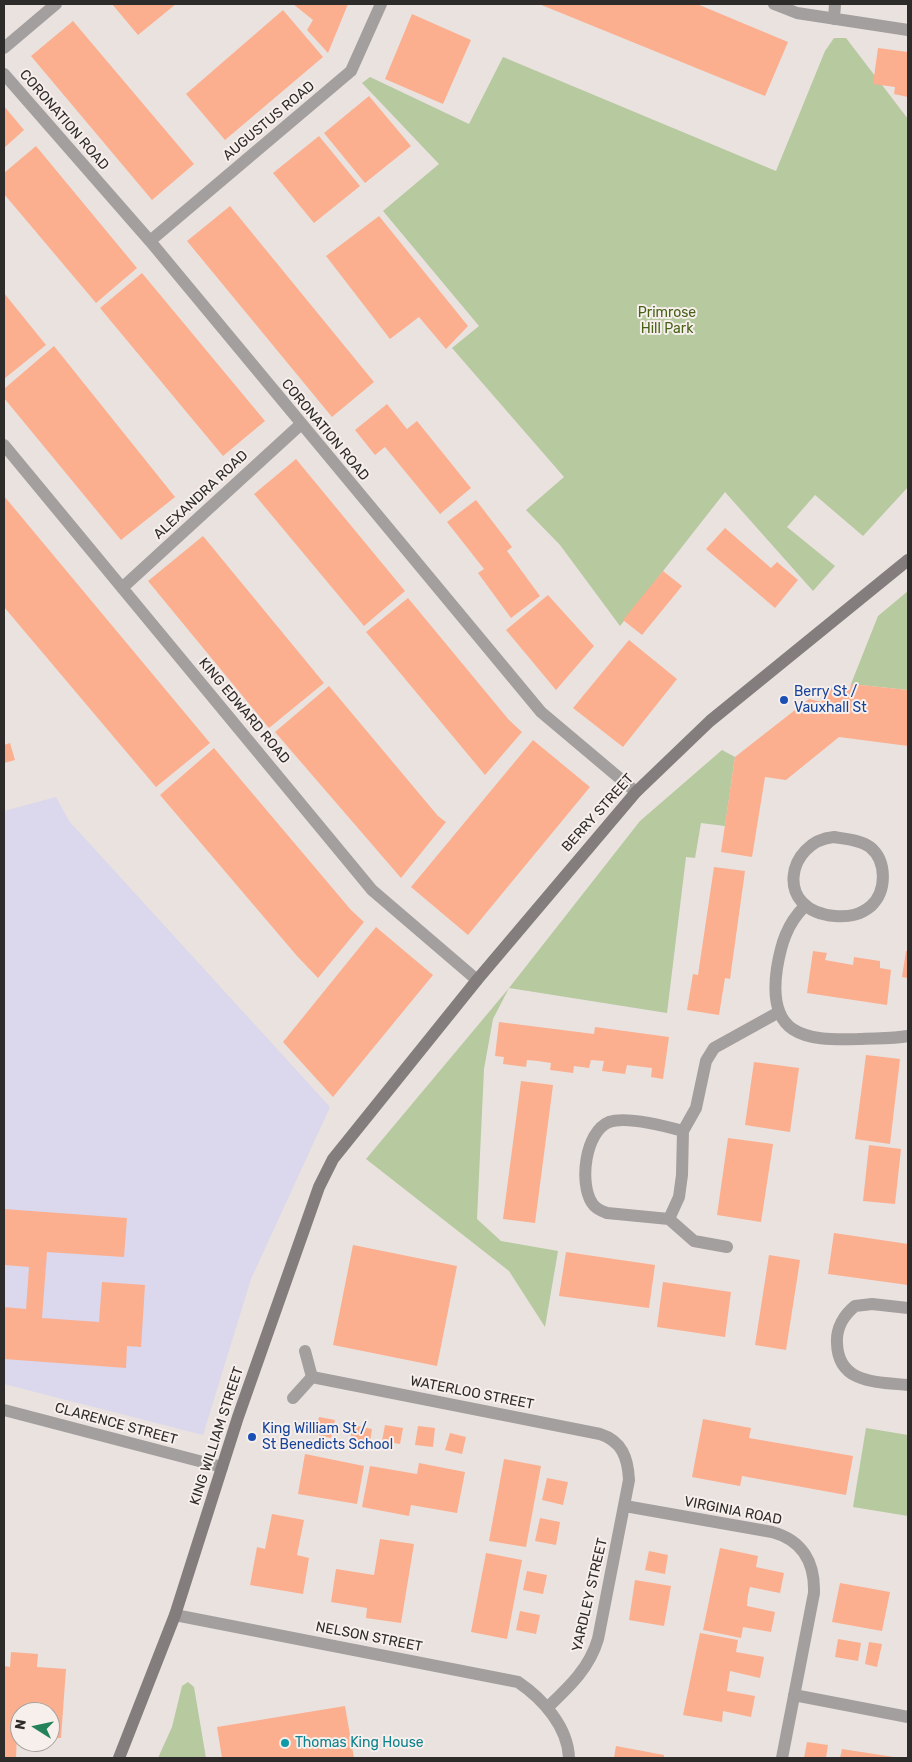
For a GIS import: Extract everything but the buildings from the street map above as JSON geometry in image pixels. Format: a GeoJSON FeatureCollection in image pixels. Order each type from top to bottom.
{"type":"FeatureCollection","features":[{"type":"Feature","properties":{"kind":"street"},"geometry":{"type":"LineString","coordinates":[[4,48],[56,4]]}},
{"type":"Feature","properties":{"kind":"street","name":"AUGUSTUS ROAD"},"geometry":{"type":"LineString","coordinates":[[150,241],[351,71],[380,4]]}},
{"type":"Feature","properties":{"kind":"street"},"geometry":{"type":"LineString","coordinates":[[774,4],[797,13],[908,30]]}},
{"type":"Feature","properties":{"kind":"street"},"geometry":{"type":"LineString","coordinates":[[834,19],[835,4]]}},
{"type":"Feature","properties":{"kind":"street","name":"CORONATION ROAD"},"geometry":{"type":"LineString","coordinates":[[4,74],[150,241],[300,425],[541,712],[636,792]]}},
{"type":"Feature","properties":{"kind":"street","name":"ALEXANDRA ROAD"},"geometry":{"type":"LineString","coordinates":[[122,588],[300,425]]}},
{"type":"Feature","properties":{"kind":"street","name":"KING EDWARD ROAD"},"geometry":{"type":"LineString","coordinates":[[4,445],[372,890],[477,980]]}},
{"type":"Feature","properties":{"kind":"street","name":"BERRY STREET"},"geometry":{"type":"LineString","coordinates":[[355,1130],[477,980],[636,792],[710,720],[908,560]]}},
{"type":"Feature","properties":{"kind":"street"},"geometry":{"type":"LineString","coordinates":[[834,837],[869,846],[878,855],[884,878],[873,904],[861,913],[846,917],[828,915],[804,907],[794,891],[794,873],[798,861],[813,843],[822,838],[834,837]]}},
{"type":"Feature","properties":{"kind":"street"},"geometry":{"type":"LineString","coordinates":[[804,907],[792,919],[779,956],[774,992],[779,1012],[784,1020],[795,1032],[824,1040],[908,1036]]}},
{"type":"Feature","properties":{"kind":"street"},"geometry":{"type":"LineString","coordinates":[[669,1219],[679,1197],[682,1174],[682,1131],[696,1108],[706,1061],[714,1048],[779,1012]]}},
{"type":"Feature","properties":{"kind":"street"},"geometry":{"type":"LineString","coordinates":[[682,1131],[622,1120],[608,1122],[597,1133],[588,1149],[585,1173],[587,1190],[592,1203],[599,1210],[607,1214],[669,1219],[694,1241],[727,1247]]}},
{"type":"Feature","properties":{"kind":"street","name":"KING WILLIAM STREET"},"geometry":{"type":"LineString","coordinates":[[119,1758],[175,1614],[222,1467],[318,1187],[333,1159],[355,1130]]}},
{"type":"Feature","properties":{"kind":"street"},"geometry":{"type":"LineString","coordinates":[[908,1308],[872,1304],[855,1306],[842,1320],[836,1338],[839,1359],[849,1373],[864,1379],[908,1386]]}},
{"type":"Feature","properties":{"kind":"street"},"geometry":{"type":"LineString","coordinates":[[293,1398],[312,1377],[305,1351]]}},
{"type":"Feature","properties":{"kind":"street","name":"WATERLOO STREET"},"geometry":{"type":"LineString","coordinates":[[312,1377],[600,1434],[608,1436],[622,1448]]}},
{"type":"Feature","properties":{"kind":"street","name":"CLARENCE STREET"},"geometry":{"type":"LineString","coordinates":[[4,1410],[222,1467]]}},
{"type":"Feature","properties":{"kind":"street","name":"YARDLEY STREET"},"geometry":{"type":"LineString","coordinates":[[548,1708],[580,1676],[595,1650],[625,1506],[629,1467],[622,1448]]}},
{"type":"Feature","properties":{"kind":"street","name":"VIRGINIA ROAD"},"geometry":{"type":"LineString","coordinates":[[625,1506],[772,1532],[787,1537],[799,1546],[813,1568],[814,1582],[782,1758]]}},
{"type":"Feature","properties":{"kind":"street","name":"NELSON STREET"},"geometry":{"type":"LineString","coordinates":[[175,1614],[496,1676],[518,1682],[536,1694],[548,1708]]}},
{"type":"Feature","properties":{"kind":"street"},"geometry":{"type":"LineString","coordinates":[[794,1695],[908,1717]]}},
{"type":"Feature","properties":{"kind":"street"},"geometry":{"type":"LineString","coordinates":[[548,1708],[569,1746],[569,1758]]}},
{"type":"Feature","properties":{"kind":"shaded area"},"geometry":{"type":"Polygon","coordinates":[[[56,797],[69,821],[330,1107],[251,1279],[203,1435],[4,1384],[4,811],[56,797]]]}},
{"type":"Feature","properties":{"kind":"green space","name":"Primrose Hill Park"},"geometry":{"type":"Polygon","coordinates":[[[834,38],[846,38],[908,119],[908,487],[863,536],[815,495],[787,527],[835,566],[813,591],[725,492],[620,626],[560,545],[526,510],[564,477],[452,348],[479,326],[383,211],[439,164],[362,83],[370,77],[469,124],[503,57],[776,171],[825,51],[834,38]]]}},
{"type":"Feature","properties":{"kind":"green space"},"geometry":{"type":"Polygon","coordinates":[[[908,591],[908,690],[851,684],[878,616],[908,591]]]}},
{"type":"Feature","properties":{"kind":"green space"},"geometry":{"type":"Polygon","coordinates":[[[722,750],[735,757],[725,826],[701,823],[695,858],[686,857],[667,1013],[509,988],[640,821],[722,750]]]}},
{"type":"Feature","properties":{"kind":"green space"},"geometry":{"type":"Polygon","coordinates":[[[509,988],[493,1019],[484,1069],[477,1219],[501,1241],[558,1251],[545,1327],[509,1271],[366,1159],[509,988]]]}},
{"type":"Feature","properties":{"kind":"green space"},"geometry":{"type":"Polygon","coordinates":[[[866,1428],[908,1435],[908,1516],[853,1507],[866,1428]]]}},
{"type":"Feature","properties":{"kind":"green space"},"geometry":{"type":"Polygon","coordinates":[[[188,1682],[194,1687],[206,1758],[158,1758],[172,1727],[182,1686],[188,1682]]]}},
{"type":"Feature","properties":{"kind":"place","name":"Berry St / Vauxhall St"},"geometry":{"type":"Point","coordinates":[784,700]}},
{"type":"Feature","properties":{"kind":"place","name":"King William St / St Benedicts School"},"geometry":{"type":"Point","coordinates":[252,1437]}},
{"type":"Feature","properties":{"kind":"place","name":"Thomas King House"},"geometry":{"type":"Point","coordinates":[285,1743]}}]}
